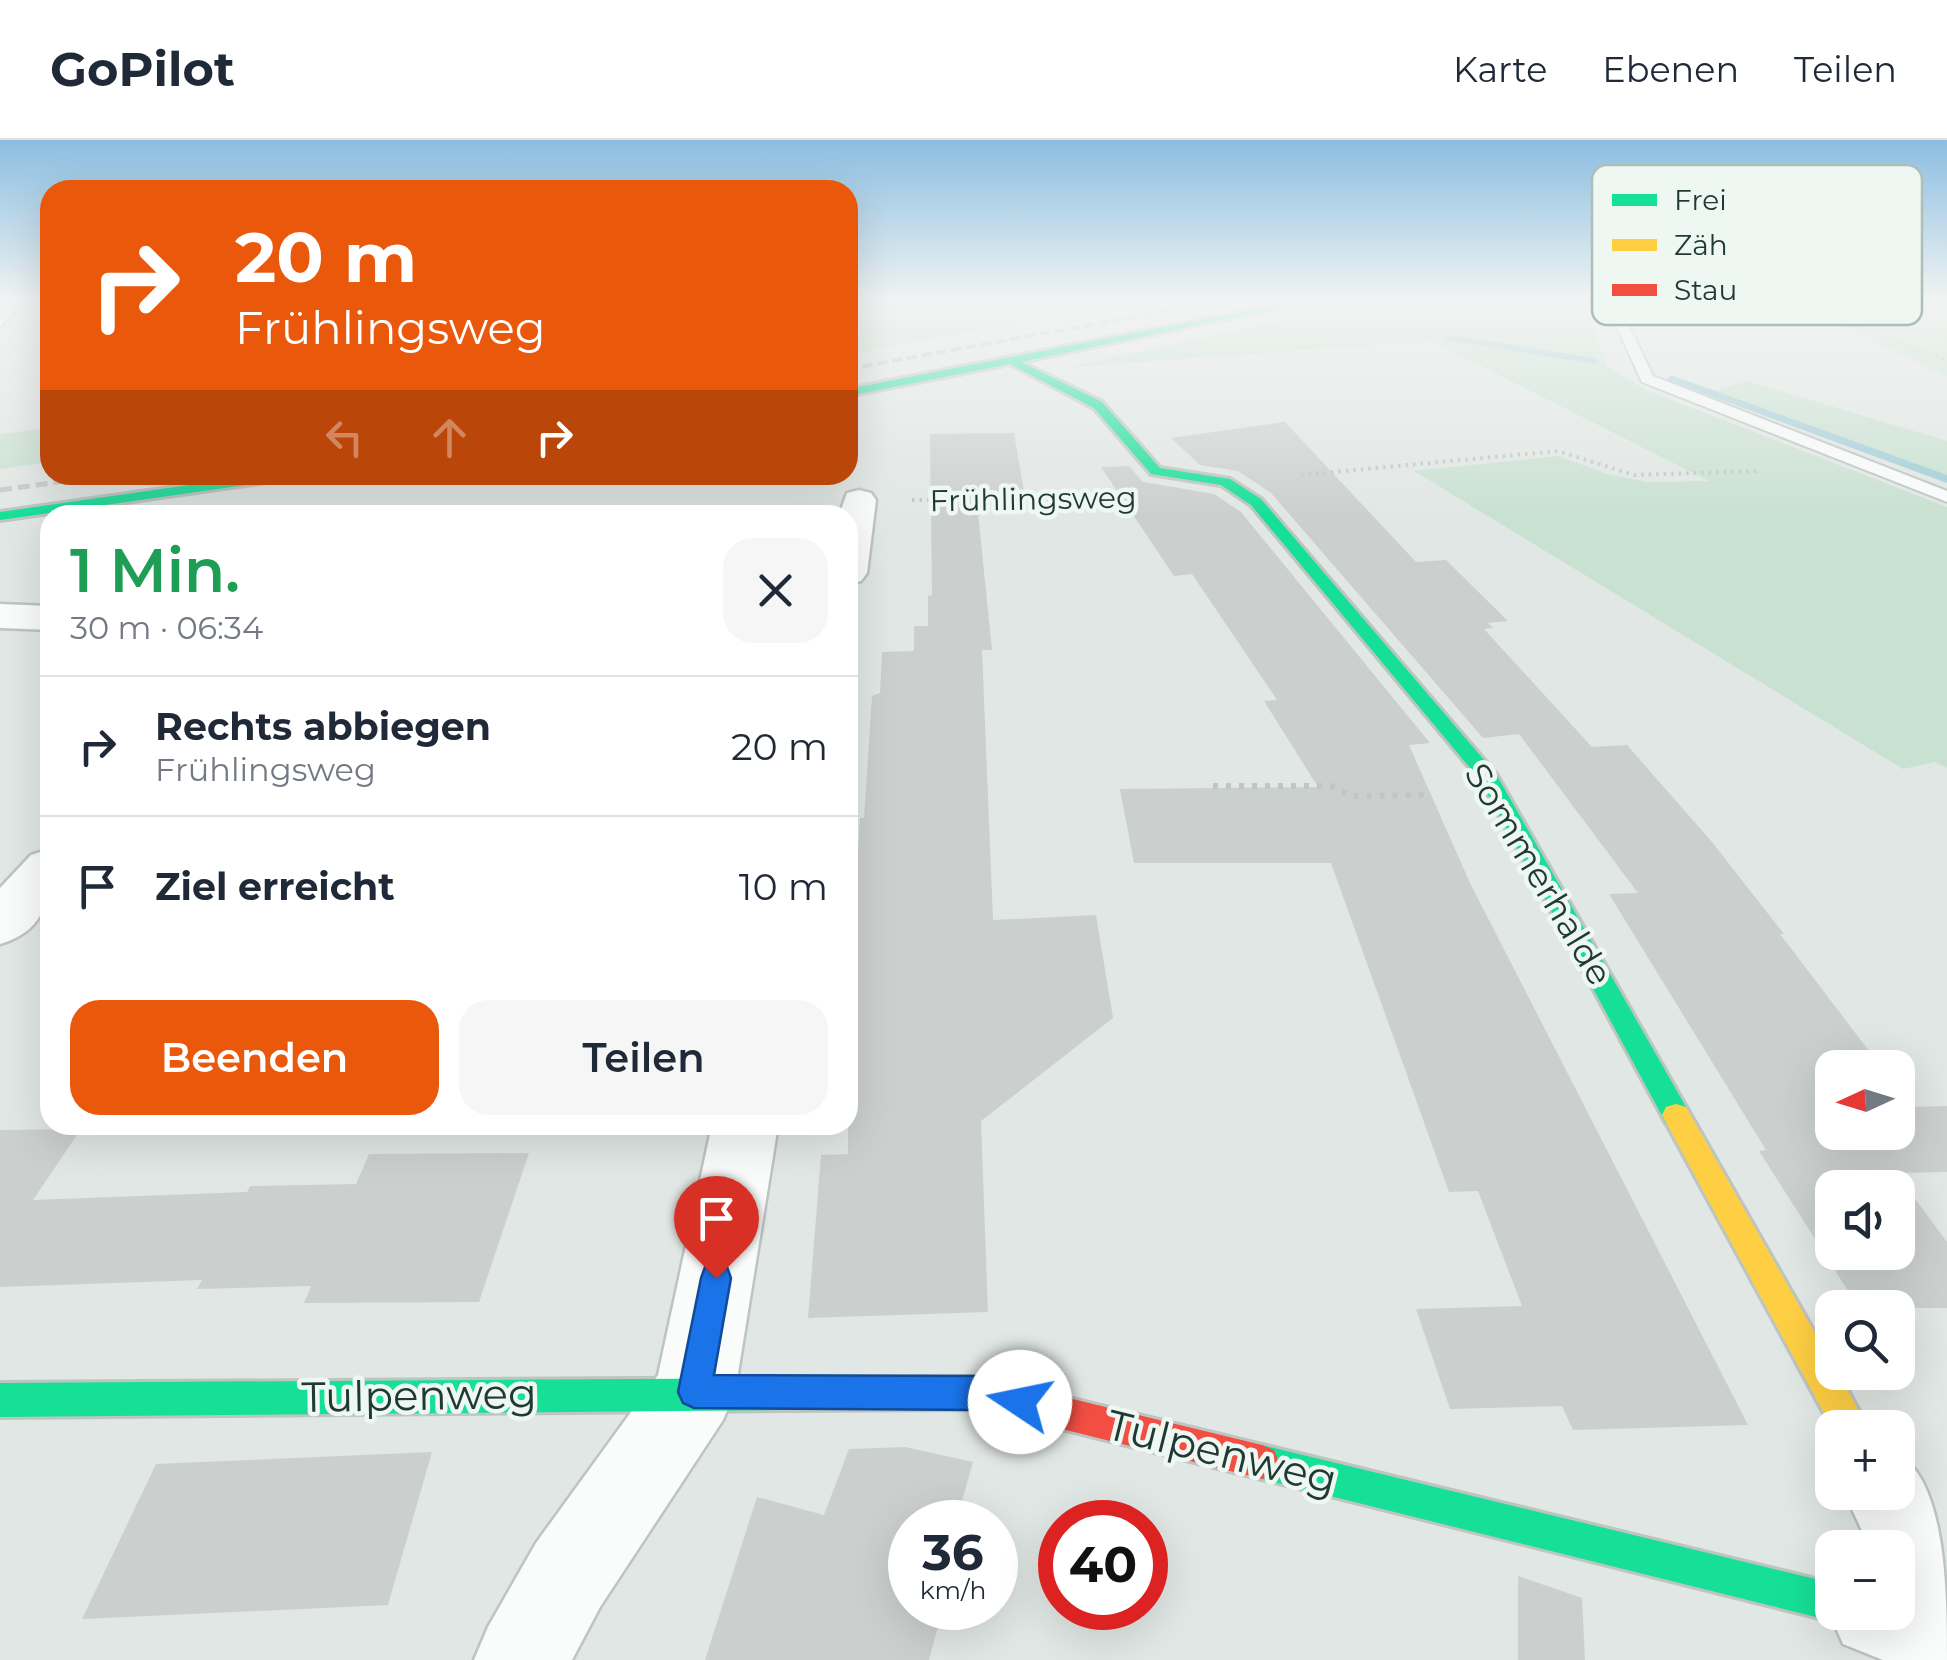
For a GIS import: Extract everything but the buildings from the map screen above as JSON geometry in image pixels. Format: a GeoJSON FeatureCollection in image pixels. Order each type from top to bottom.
{"type":"FeatureCollection","features":[{"type":"Feature","properties":{"kind":"street"},"geometry":{"type":"LineString","coordinates":[[858,391],[954,374]]}},
{"type":"Feature","properties":{"kind":"street","name":"Sommerhalde"},"geometry":{"type":"LineString","coordinates":[[1037,374],[1098,405],[1156,471],[1225,482],[1263,508],[1499,795],[1841,1410]]}},
{"type":"Feature","properties":{"kind":"street"},"geometry":{"type":"LineString","coordinates":[[77,505],[218,485]]}},
{"type":"Feature","properties":{"kind":"street"},"geometry":{"type":"LineString","coordinates":[[858,507],[859,500]]}},
{"type":"Feature","properties":{"kind":"street"},"geometry":{"type":"LineString","coordinates":[[0,516],[40,510]]}},
{"type":"Feature","properties":{"kind":"street"},"geometry":{"type":"LineString","coordinates":[[0,616],[40,618]]}},
{"type":"Feature","properties":{"kind":"street"},"geometry":{"type":"LineString","coordinates":[[0,924],[40,878]]}},
{"type":"Feature","properties":{"kind":"street"},"geometry":{"type":"LineString","coordinates":[[521,1660],[568,1574],[694,1392],[743,1135]]}},
{"type":"Feature","properties":{"kind":"street","name":"Tulpenweg"},"geometry":{"type":"LineString","coordinates":[[0,1400],[694,1392],[982,1393],[1815,1598]]}},
{"type":"Feature","properties":{"kind":"street"},"geometry":{"type":"LineString","coordinates":[[1897,1510],[1947,1601]]}},
{"type":"Feature","properties":{"kind":"street"},"geometry":{"type":"LineString","coordinates":[[1915,1622],[1947,1630]]}},
{"type":"Feature","properties":{"kind":"lane"},"geometry":{"type":"LineString","coordinates":[[1645,374],[1947,496]]}},
{"type":"Feature","properties":{"kind":"path"},"geometry":{"type":"LineString","coordinates":[[1225,482],[1558,451],[1634,476],[1773,470]]}},
{"type":"Feature","properties":{"kind":"path","name":"Frühlingsweg"},"geometry":{"type":"LineString","coordinates":[[911,500],[1117,498]]}},
{"type":"Feature","properties":{"kind":"path"},"geometry":{"type":"LineString","coordinates":[[1213,786],[1331,786],[1351,796],[1499,795]]}},
{"type":"Feature","properties":{"kind":"green space"},"geometry":{"type":"Polygon","coordinates":[[[1497,374],[1620,374],[1646,390],[1947,507],[1947,768],[1935,762],[1903,769],[1414,471],[1559,456],[1607,474],[1647,482],[1709,481],[1497,374]]]}},
{"type":"Feature","properties":{"kind":"green space"},"geometry":{"type":"Polygon","coordinates":[[[1747,381],[1947,441],[1947,481],[1714,391],[1747,381]]]}},
{"type":"Feature","properties":{"kind":"green space"},"geometry":{"type":"Polygon","coordinates":[[[40,429],[40,463],[0,469],[0,434],[40,429]]]}},
{"type":"Feature","properties":{"kind":"waterway"},"geometry":{"type":"LineString","coordinates":[[1671,378],[1947,479]]}},
{"type":"Feature","properties":{"kind":"railway"},"geometry":{"type":"LineString","coordinates":[[0,490],[40,484]]}},
{"type":"Feature","properties":{"kind":"traffic: fast"},"geometry":{"type":"LineString","coordinates":[[858,391],[944,374]]}},
{"type":"Feature","properties":{"kind":"traffic: fast"},"geometry":{"type":"LineString","coordinates":[[1037,374],[1098,405],[1156,471],[1225,482],[1256,502],[1489,778],[1676,1115]]}},
{"type":"Feature","properties":{"kind":"traffic: fast"},"geometry":{"type":"LineString","coordinates":[[77,505],[218,485]]}},
{"type":"Feature","properties":{"kind":"traffic: fast"},"geometry":{"type":"LineString","coordinates":[[0,516],[40,510]]}},
{"type":"Feature","properties":{"kind":"traffic: fast"},"geometry":{"type":"LineString","coordinates":[[0,1400],[787,1394]]}},
{"type":"Feature","properties":{"kind":"traffic: fast"},"geometry":{"type":"LineString","coordinates":[[1262,1462],[1815,1598]]}},
{"type":"Feature","properties":{"kind":"traffic: slow"},"geometry":{"type":"LineString","coordinates":[[1676,1115],[1841,1410]]}},
{"type":"Feature","properties":{"kind":"traffic: jam"},"geometry":{"type":"LineString","coordinates":[[787,1394],[982,1393],[1262,1462]]}},
{"type":"Feature","properties":{"kind":"route"},"geometry":{"type":"LineString","coordinates":[[716,1278],[694,1392],[982,1393],[1020,1402]]}}]}
